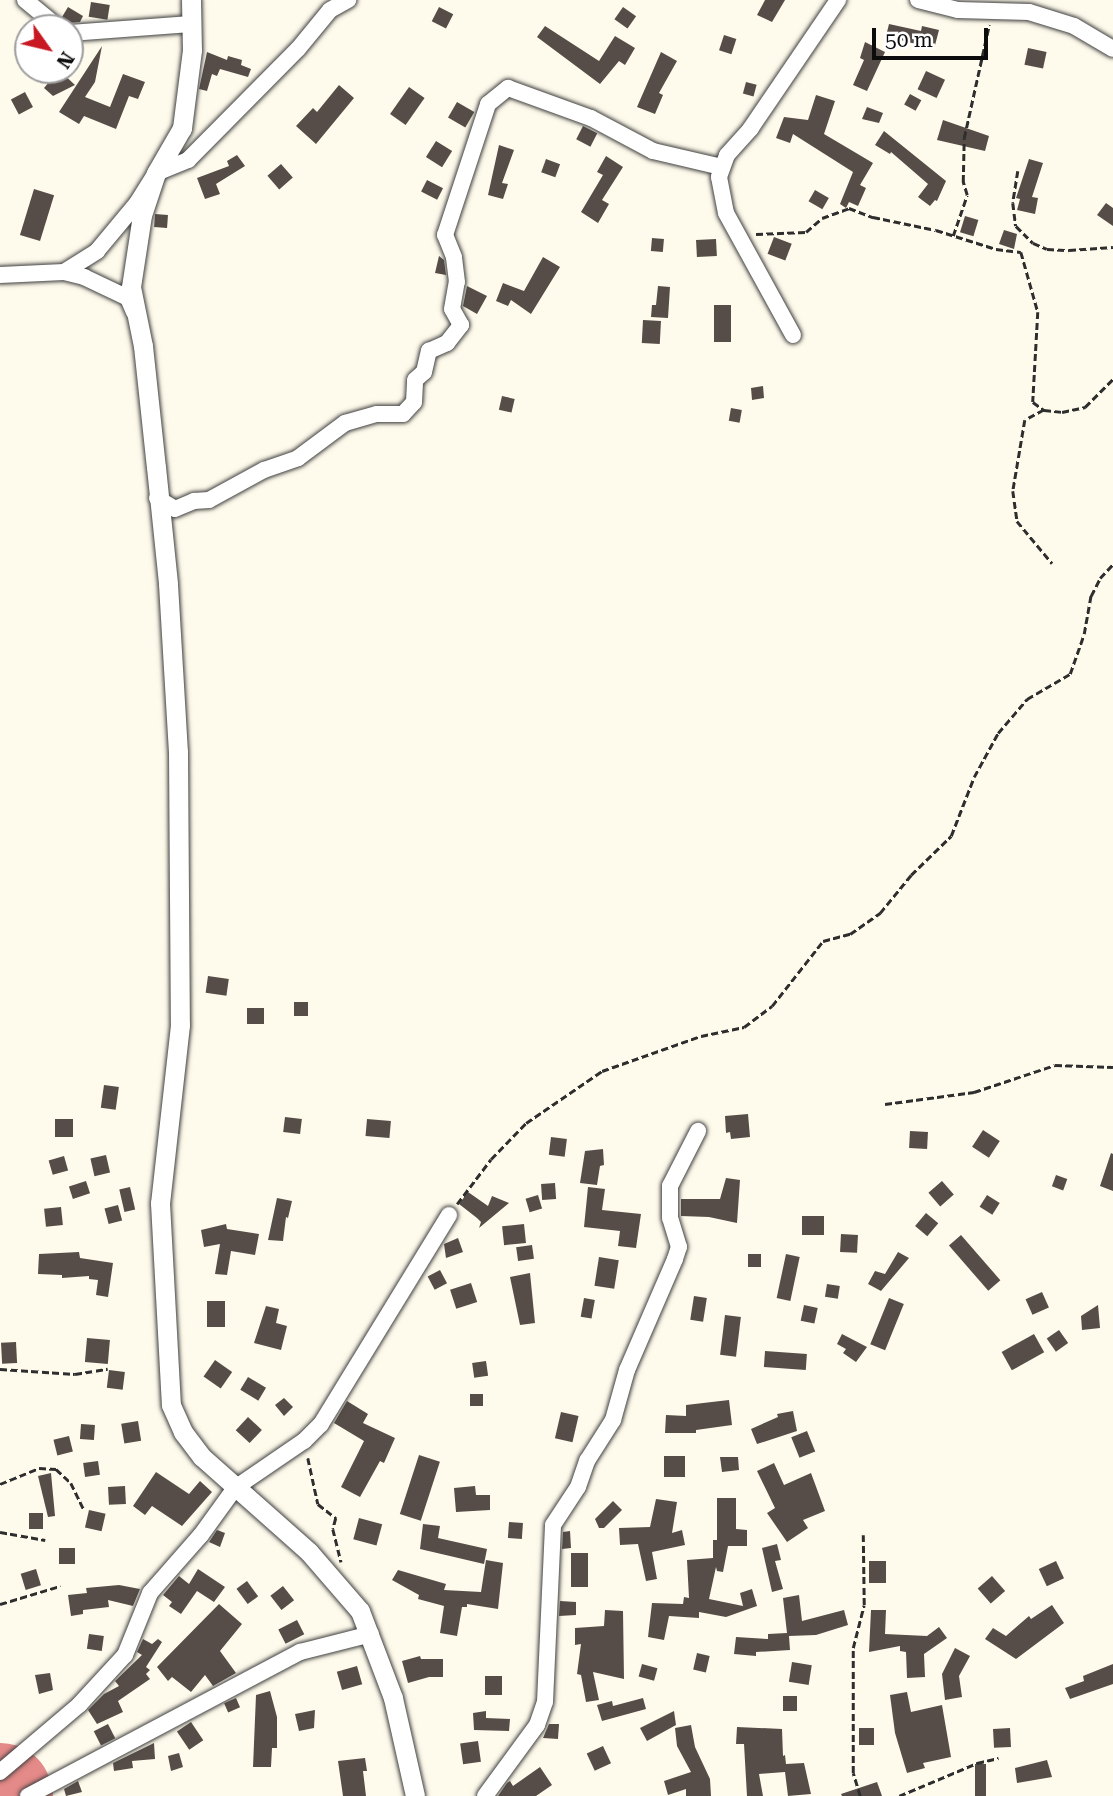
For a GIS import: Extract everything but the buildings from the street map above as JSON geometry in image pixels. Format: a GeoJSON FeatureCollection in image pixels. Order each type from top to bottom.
{"type":"FeatureCollection","features":[{"type":"Feature","properties":{"kind":"street"},"geometry":{"type":"LineString","coordinates":[[25,0],[42,14]]}},
{"type":"Feature","properties":{"kind":"street"},"geometry":{"type":"LineString","coordinates":[[64,272],[97,251],[137,203],[182,128],[192,50],[191,0]]}},
{"type":"Feature","properties":{"kind":"street"},"geometry":{"type":"LineString","coordinates":[[348,0],[330,10],[298,49],[188,160],[156,173],[142,215],[131,287],[143,346],[174,662],[182,895],[180,1025],[160,1203],[171,1405],[183,1432],[202,1457],[309,1552],[350,1596],[371,1633],[393,1698],[415,1796]]}},
{"type":"Feature","properties":{"kind":"street"},"geometry":{"type":"LineString","coordinates":[[793,335],[726,213],[719,177],[727,155],[796,65],[838,0]]}},
{"type":"Feature","properties":{"kind":"street"},"geometry":{"type":"LineString","coordinates":[[918,0],[958,10],[1030,12],[1074,26],[1113,49]]}},
{"type":"Feature","properties":{"kind":"street"},"geometry":{"type":"LineString","coordinates":[[84,32],[191,24]]}},
{"type":"Feature","properties":{"kind":"street"},"geometry":{"type":"LineString","coordinates":[[158,498],[175,509],[194,501],[209,500],[264,470],[298,458],[345,424],[377,414],[403,414],[414,402],[415,380],[424,372],[429,351],[447,343],[461,325],[452,309],[457,282],[454,257],[445,235],[488,104],[508,88],[591,118],[653,151],[722,167]]}},
{"type":"Feature","properties":{"kind":"street"},"geometry":{"type":"LineString","coordinates":[[0,275],[64,272],[84,277],[128,298],[137,318]]}},
{"type":"Feature","properties":{"kind":"street"},"geometry":{"type":"LineString","coordinates":[[485,1796],[537,1725],[545,1702],[553,1525],[578,1488],[589,1457],[613,1420],[628,1370],[675,1259],[679,1247],[670,1219],[670,1186],[698,1131]]}},
{"type":"Feature","properties":{"kind":"street"},"geometry":{"type":"LineString","coordinates":[[0,1772],[79,1705],[125,1655],[150,1593],[201,1535],[235,1488],[304,1441],[321,1424],[449,1216]]}},
{"type":"Feature","properties":{"kind":"street"},"geometry":{"type":"LineString","coordinates":[[28,1796],[299,1652],[371,1633]]}},
{"type":"Feature","properties":{"kind":"path"},"geometry":{"type":"LineString","coordinates":[[953,236],[967,195],[963,182],[964,138],[992,11]]}},
{"type":"Feature","properties":{"kind":"path"},"geometry":{"type":"LineString","coordinates":[[1018,171],[1013,203],[1016,226],[1033,243],[1048,249],[1113,247]]}},
{"type":"Feature","properties":{"kind":"path"},"geometry":{"type":"LineString","coordinates":[[753,234],[806,232],[822,218],[849,208],[996,249],[1021,252],[1038,312],[1033,402],[1044,410],[1062,412],[1085,407],[1113,379]]}},
{"type":"Feature","properties":{"kind":"path"},"geometry":{"type":"LineString","coordinates":[[1044,410],[1025,420],[1013,491],[1017,522],[1052,563]]}},
{"type":"Feature","properties":{"kind":"path"},"geometry":{"type":"LineString","coordinates":[[449,1216],[491,1159],[526,1123],[602,1071],[701,1036],[744,1027],[772,1006],[823,941],[850,934],[880,913],[911,875],[951,836],[974,777],[999,733],[1027,699],[1070,674],[1084,634],[1091,596],[1100,578],[1113,564]]}},
{"type":"Feature","properties":{"kind":"path"},"geometry":{"type":"LineString","coordinates":[[885,1104],[974,1091],[1055,1065],[1113,1067]]}},
{"type":"Feature","properties":{"kind":"path"},"geometry":{"type":"LineString","coordinates":[[0,1369],[75,1374],[108,1368]]}},
{"type":"Feature","properties":{"kind":"path"},"geometry":{"type":"LineString","coordinates":[[304,1441],[318,1504],[336,1518],[333,1529],[343,1569]]}},
{"type":"Feature","properties":{"kind":"path"},"geometry":{"type":"LineString","coordinates":[[0,1484],[38,1468],[56,1469],[71,1483],[84,1510]]}},
{"type":"Feature","properties":{"kind":"path"},"geometry":{"type":"LineString","coordinates":[[0,1532],[45,1540]]}},
{"type":"Feature","properties":{"kind":"path"},"geometry":{"type":"LineString","coordinates":[[860,1796],[853,1773],[853,1648],[864,1605],[863,1535]]}},
{"type":"Feature","properties":{"kind":"path"},"geometry":{"type":"LineString","coordinates":[[0,1604],[60,1586]]}},
{"type":"Feature","properties":{"kind":"path"},"geometry":{"type":"LineString","coordinates":[[899,1796],[977,1763],[998,1758]]}}]}
